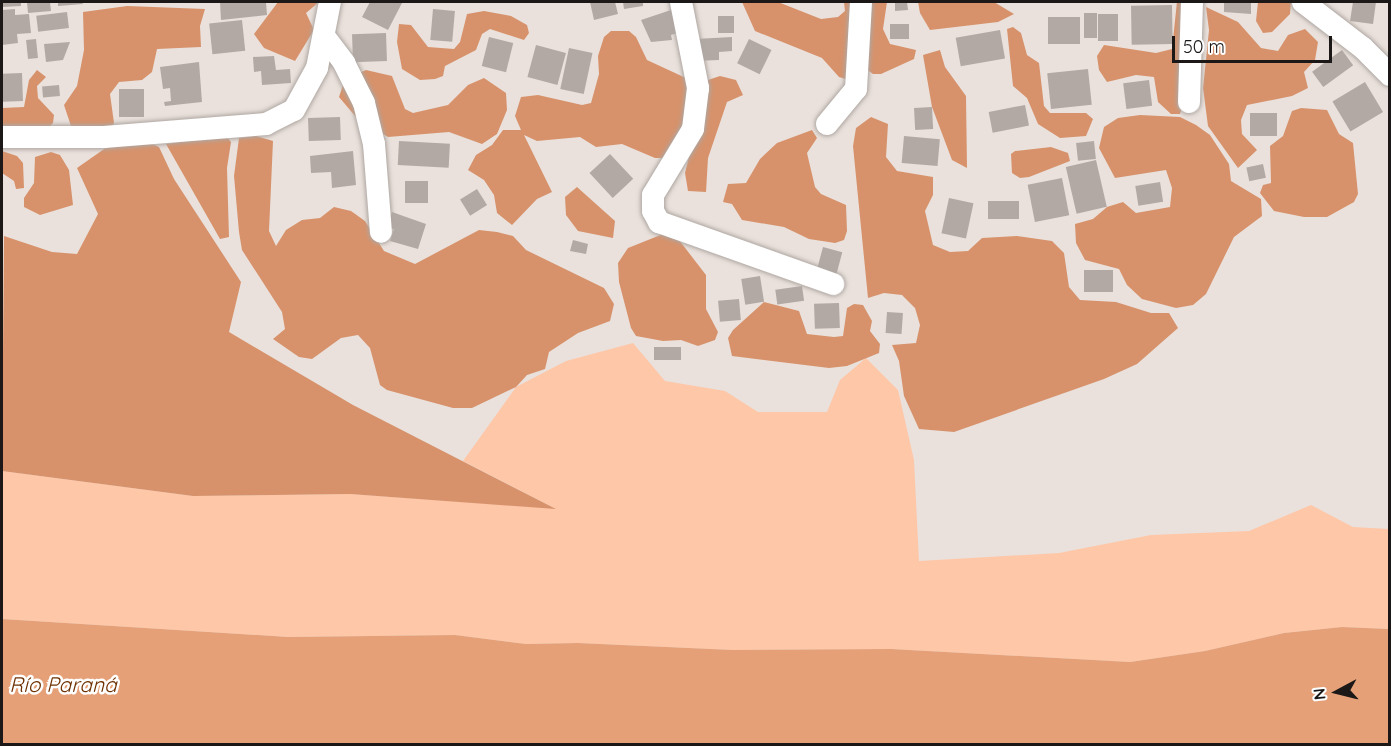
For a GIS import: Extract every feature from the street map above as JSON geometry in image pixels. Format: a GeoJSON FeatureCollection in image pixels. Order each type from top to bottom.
{"type":"FeatureCollection","features":[{"type":"Feature","properties":{"kind":"street"},"geometry":{"type":"LineString","coordinates":[[2,137],[104,137],[266,124],[294,111],[317,68],[330,2]]}},
{"type":"Feature","properties":{"kind":"street"},"geometry":{"type":"LineString","coordinates":[[681,2],[698,88],[693,129],[653,195],[653,210],[659,222],[833,284]]}},
{"type":"Feature","properties":{"kind":"street"},"geometry":{"type":"LineString","coordinates":[[827,124],[856,89],[861,2]]}},
{"type":"Feature","properties":{"kind":"street"},"geometry":{"type":"LineString","coordinates":[[1189,102],[1192,2]]}},
{"type":"Feature","properties":{"kind":"street"},"geometry":{"type":"LineString","coordinates":[[1303,2],[1363,48],[1389,75]]}},
{"type":"Feature","properties":{"kind":"street"},"geometry":{"type":"LineString","coordinates":[[324,36],[344,63],[364,103],[374,144],[381,232]]}},
{"type":"Feature","properties":{"kind":"shaded area"},"geometry":{"type":"Polygon","coordinates":[[[278,2],[319,2],[306,13],[314,30],[295,61],[264,48],[254,34],[278,2]]]}},
{"type":"Feature","properties":{"kind":"shaded area"},"geometry":{"type":"Polygon","coordinates":[[[742,2],[778,2],[821,19],[838,17],[845,11],[844,2],[861,2],[849,80],[839,77],[822,58],[755,31],[742,2]]]}},
{"type":"Feature","properties":{"kind":"shaded area"},"geometry":{"type":"Polygon","coordinates":[[[869,2],[887,2],[883,29],[890,44],[916,50],[914,59],[881,74],[873,74],[865,68],[869,2]]]}},
{"type":"Feature","properties":{"kind":"shaded area"},"geometry":{"type":"Polygon","coordinates":[[[918,2],[994,2],[1014,14],[998,22],[930,30],[920,13],[918,2]]]}},
{"type":"Feature","properties":{"kind":"shaded area"},"geometry":{"type":"Polygon","coordinates":[[[1177,2],[1191,2],[1183,105],[1180,114],[1171,114],[1158,102],[1154,77],[1136,75],[1107,82],[1099,70],[1097,56],[1104,45],[1156,53],[1172,49],[1177,2]]]}},
{"type":"Feature","properties":{"kind":"shaded area"},"geometry":{"type":"Polygon","coordinates":[[[1258,2],[1291,2],[1290,14],[1272,32],[1263,33],[1256,21],[1258,2]]]}},
{"type":"Feature","properties":{"kind":"shaded area"},"geometry":{"type":"Polygon","coordinates":[[[127,6],[205,9],[200,26],[201,47],[157,49],[152,72],[142,80],[119,82],[110,94],[114,123],[104,137],[71,126],[64,105],[77,86],[84,50],[83,12],[127,6]]]}},
{"type":"Feature","properties":{"kind":"shaded area"},"geometry":{"type":"Polygon","coordinates":[[[1206,7],[1238,22],[1261,48],[1278,51],[1288,35],[1305,29],[1318,42],[1315,60],[1304,72],[1308,88],[1292,96],[1247,105],[1241,120],[1242,134],[1257,150],[1238,168],[1208,126],[1203,88],[1209,30],[1206,7]]]}},
{"type":"Feature","properties":{"kind":"shaded area"},"geometry":{"type":"Polygon","coordinates":[[[484,11],[511,16],[527,25],[529,33],[524,40],[490,29],[482,34],[476,50],[445,66],[443,76],[435,79],[420,80],[402,69],[397,42],[399,24],[411,25],[428,47],[454,49],[460,42],[467,14],[484,11]]]}},
{"type":"Feature","properties":{"kind":"shaded area"},"geometry":{"type":"Polygon","coordinates":[[[1013,27],[1021,33],[1027,55],[1039,63],[1044,106],[1050,113],[1086,113],[1093,119],[1086,136],[1060,138],[1038,124],[1027,98],[1013,86],[1007,29],[1013,27]]]}},
{"type":"Feature","properties":{"kind":"shaded area"},"geometry":{"type":"Polygon","coordinates":[[[611,31],[629,31],[636,37],[647,60],[688,79],[683,131],[664,158],[655,158],[622,144],[596,147],[580,137],[537,141],[524,135],[552,192],[537,199],[512,225],[497,213],[494,195],[484,180],[468,170],[476,155],[492,145],[503,130],[521,130],[515,116],[521,97],[538,95],[582,105],[591,103],[599,74],[598,56],[604,37],[611,31]]]}},
{"type":"Feature","properties":{"kind":"shaded area"},"geometry":{"type":"Polygon","coordinates":[[[940,50],[945,67],[966,96],[967,168],[952,160],[932,107],[923,55],[940,50]]]}},
{"type":"Feature","properties":{"kind":"shaded area"},"geometry":{"type":"Polygon","coordinates":[[[37,70],[46,77],[37,86],[38,98],[54,115],[53,123],[47,129],[2,126],[2,108],[24,107],[29,80],[37,70]]]}},
{"type":"Feature","properties":{"kind":"shaded area"},"geometry":{"type":"Polygon","coordinates":[[[366,70],[392,76],[405,109],[413,113],[448,105],[468,85],[484,78],[506,93],[507,110],[497,134],[482,144],[449,132],[388,137],[356,117],[339,97],[345,79],[366,70]]]}},
{"type":"Feature","properties":{"kind":"shaded area"},"geometry":{"type":"Polygon","coordinates":[[[720,76],[736,80],[743,95],[727,102],[708,158],[706,192],[688,191],[685,173],[708,80],[720,76]]]}},
{"type":"Feature","properties":{"kind":"shaded area"},"geometry":{"type":"Polygon","coordinates":[[[1301,108],[1327,110],[1339,134],[1353,143],[1358,194],[1354,202],[1327,217],[1304,217],[1274,211],[1260,193],[1263,185],[1271,183],[1270,146],[1283,136],[1292,111],[1301,108]]]}},
{"type":"Feature","properties":{"kind":"shaded area"},"geometry":{"type":"Polygon","coordinates":[[[1140,115],[1180,117],[1196,125],[1210,135],[1229,164],[1231,181],[1261,199],[1262,216],[1234,237],[1206,294],[1193,305],[1176,308],[1142,299],[1127,285],[1119,269],[1085,260],[1076,243],[1075,224],[1093,219],[1107,207],[1123,202],[1136,213],[1170,207],[1172,188],[1166,170],[1115,178],[1099,148],[1104,127],[1118,118],[1140,115]]]}},
{"type":"Feature","properties":{"kind":"shaded area"},"geometry":{"type":"Polygon","coordinates":[[[871,117],[888,124],[886,157],[897,171],[933,177],[933,195],[925,211],[933,245],[950,252],[968,251],[982,238],[1017,236],[1052,241],[1064,253],[1069,287],[1080,300],[1116,302],[1151,313],[1169,313],[1178,328],[1137,364],[1104,379],[954,432],[919,429],[904,396],[899,361],[892,345],[916,343],[920,325],[915,308],[902,295],[884,293],[868,298],[853,146],[856,128],[871,117]]]}},
{"type":"Feature","properties":{"kind":"shaded area"},"geometry":{"type":"Polygon","coordinates":[[[812,130],[817,138],[807,153],[815,187],[821,194],[846,205],[847,231],[844,240],[835,243],[809,239],[784,227],[742,220],[732,204],[723,202],[728,184],[746,183],[760,159],[777,143],[812,130]]]}},
{"type":"Feature","properties":{"kind":"shaded area"},"geometry":{"type":"Polygon","coordinates":[[[127,133],[159,147],[174,179],[241,282],[229,332],[353,405],[556,509],[350,494],[193,496],[2,471],[4,236],[52,252],[77,254],[98,214],[77,168],[127,133]]]}},
{"type":"Feature","properties":{"kind":"shaded area"},"geometry":{"type":"Polygon","coordinates":[[[226,136],[231,142],[227,168],[229,237],[220,239],[166,144],[226,136]]]}},
{"type":"Feature","properties":{"kind":"shaded area"},"geometry":{"type":"Polygon","coordinates":[[[256,136],[273,141],[269,231],[276,246],[286,230],[302,220],[320,218],[334,207],[351,211],[365,221],[384,251],[415,264],[479,230],[497,232],[513,236],[526,250],[604,288],[614,304],[610,321],[578,333],[549,352],[545,369],[527,375],[516,387],[472,408],[453,408],[387,390],[380,385],[370,348],[358,335],[341,338],[312,359],[299,357],[273,339],[285,329],[282,312],[242,250],[234,176],[239,138],[256,136]]]}},
{"type":"Feature","properties":{"kind":"shaded area"},"geometry":{"type":"Polygon","coordinates":[[[1051,147],[1068,153],[1070,161],[1029,177],[1020,178],[1012,173],[1011,154],[1015,151],[1051,147]]]}},
{"type":"Feature","properties":{"kind":"shaded area"},"geometry":{"type":"Polygon","coordinates":[[[2,151],[17,156],[23,163],[24,188],[16,189],[14,181],[2,173],[2,151]]]}},
{"type":"Feature","properties":{"kind":"shaded area"},"geometry":{"type":"Polygon","coordinates":[[[51,152],[60,155],[69,170],[73,205],[40,215],[24,207],[24,198],[34,183],[35,157],[51,152]]]}},
{"type":"Feature","properties":{"kind":"shaded area"},"geometry":{"type":"Polygon","coordinates":[[[577,187],[615,221],[613,238],[578,231],[566,215],[565,197],[577,187]]]}},
{"type":"Feature","properties":{"kind":"shaded area"},"geometry":{"type":"Polygon","coordinates":[[[663,234],[679,240],[706,275],[706,309],[718,332],[715,340],[698,346],[681,340],[663,341],[636,336],[631,328],[619,282],[618,263],[628,248],[663,234]]]}},
{"type":"Feature","properties":{"kind":"shaded area"},"geometry":{"type":"Polygon","coordinates":[[[764,302],[799,311],[807,334],[834,337],[843,336],[847,308],[854,304],[863,305],[872,321],[870,331],[880,344],[879,353],[847,366],[829,368],[732,356],[728,338],[733,330],[764,302]]]}},
{"type":"Feature","properties":{"kind":"shaded area"},"geometry":{"type":"Polygon","coordinates":[[[633,343],[665,381],[725,391],[758,412],[827,412],[840,380],[866,358],[898,390],[914,460],[919,561],[1059,553],[1151,535],[1249,531],[1311,505],[1353,527],[1389,529],[1389,629],[1342,627],[1284,633],[1205,651],[1130,662],[891,649],[733,650],[578,643],[526,644],[455,635],[288,637],[2,619],[2,471],[193,496],[350,494],[554,508],[463,461],[516,387],[566,361],[633,343]]]}},
{"type":"Feature","properties":{"kind":"water","name":"Río Paraná"},"geometry":{"type":"Polygon","coordinates":[[[2,619],[288,637],[455,635],[526,644],[578,643],[733,650],[891,649],[1130,662],[1205,651],[1284,633],[1342,627],[1389,629],[1389,744],[2,744],[2,619]]]}},
{"type":"Feature","properties":{"kind":"building"},"geometry":{"type":"Polygon","coordinates":[[[2,2],[21,2],[21,6],[2,7],[2,2]]]}},
{"type":"Feature","properties":{"kind":"building"},"geometry":{"type":"Polygon","coordinates":[[[27,2],[50,2],[51,11],[28,13],[27,2]]]}},
{"type":"Feature","properties":{"kind":"building"},"geometry":{"type":"Polygon","coordinates":[[[58,2],[82,2],[83,4],[58,6],[58,2]]]}},
{"type":"Feature","properties":{"kind":"building"},"geometry":{"type":"Polygon","coordinates":[[[220,2],[266,2],[267,15],[221,20],[220,2]]]}},
{"type":"Feature","properties":{"kind":"building"},"geometry":{"type":"Polygon","coordinates":[[[370,2],[402,3],[388,30],[362,17],[370,2]]]}},
{"type":"Feature","properties":{"kind":"building"},"geometry":{"type":"Polygon","coordinates":[[[590,2],[615,2],[618,14],[594,20],[590,2]]]}},
{"type":"Feature","properties":{"kind":"building"},"geometry":{"type":"Polygon","coordinates":[[[623,2],[643,2],[643,6],[624,9],[623,2]]]}},
{"type":"Feature","properties":{"kind":"building"},"geometry":{"type":"Polygon","coordinates":[[[895,2],[907,2],[908,10],[895,11],[895,2]]]}},
{"type":"Feature","properties":{"kind":"building"},"geometry":{"type":"Polygon","coordinates":[[[1224,2],[1251,2],[1251,14],[1224,12],[1224,2]]]}},
{"type":"Feature","properties":{"kind":"building"},"geometry":{"type":"Polygon","coordinates":[[[1353,2],[1376,2],[1373,24],[1350,21],[1353,2]]]}},
{"type":"Feature","properties":{"kind":"building"},"geometry":{"type":"Polygon","coordinates":[[[1172,5],[1173,44],[1132,45],[1131,6],[1172,5]]]}},
{"type":"Feature","properties":{"kind":"building"},"geometry":{"type":"Polygon","coordinates":[[[15,9],[15,15],[29,14],[31,33],[17,34],[18,43],[2,45],[2,10],[15,9]]]}},
{"type":"Feature","properties":{"kind":"building"},"geometry":{"type":"Polygon","coordinates":[[[433,9],[455,11],[452,42],[430,40],[433,9]]]}},
{"type":"Feature","properties":{"kind":"building"},"geometry":{"type":"Polygon","coordinates":[[[671,10],[680,32],[671,35],[672,40],[651,42],[641,20],[671,10]]]}},
{"type":"Feature","properties":{"kind":"building"},"geometry":{"type":"Polygon","coordinates":[[[67,12],[69,28],[38,32],[36,16],[67,12]]]}},
{"type":"Feature","properties":{"kind":"building"},"geometry":{"type":"Polygon","coordinates":[[[1084,13],[1097,13],[1097,38],[1084,38],[1084,13]]]}},
{"type":"Feature","properties":{"kind":"building"},"geometry":{"type":"Polygon","coordinates":[[[1098,14],[1118,14],[1118,41],[1098,41],[1098,14]]]}},
{"type":"Feature","properties":{"kind":"building"},"geometry":{"type":"Polygon","coordinates":[[[718,16],[734,16],[734,33],[718,33],[718,16]]]}},
{"type":"Feature","properties":{"kind":"building"},"geometry":{"type":"Polygon","coordinates":[[[1048,17],[1080,17],[1080,44],[1048,44],[1048,17]]]}},
{"type":"Feature","properties":{"kind":"building"},"geometry":{"type":"Polygon","coordinates":[[[242,20],[245,51],[212,54],[209,23],[242,20]]]}},
{"type":"Feature","properties":{"kind":"building"},"geometry":{"type":"Polygon","coordinates":[[[890,24],[909,24],[909,39],[890,39],[890,24]]]}},
{"type":"Feature","properties":{"kind":"building"},"geometry":{"type":"Polygon","coordinates":[[[1000,30],[1005,59],[961,66],[956,38],[1000,30]]]}},
{"type":"Feature","properties":{"kind":"building"},"geometry":{"type":"Polygon","coordinates":[[[386,33],[387,61],[353,62],[352,34],[386,33]]]}},
{"type":"Feature","properties":{"kind":"building"},"geometry":{"type":"Polygon","coordinates":[[[489,37],[513,43],[506,72],[482,66],[489,37]]]}},
{"type":"Feature","properties":{"kind":"building"},"geometry":{"type":"Polygon","coordinates":[[[732,37],[732,51],[719,52],[719,60],[696,61],[695,39],[732,37]]]}},
{"type":"Feature","properties":{"kind":"building"},"geometry":{"type":"Polygon","coordinates":[[[36,39],[38,58],[28,59],[26,40],[36,39]]]}},
{"type":"Feature","properties":{"kind":"building"},"geometry":{"type":"Polygon","coordinates":[[[749,39],[771,50],[760,74],[737,63],[749,39]]]}},
{"type":"Feature","properties":{"kind":"building"},"geometry":{"type":"Polygon","coordinates":[[[70,42],[63,60],[46,62],[44,44],[70,42]]]}},
{"type":"Feature","properties":{"kind":"building"},"geometry":{"type":"Polygon","coordinates":[[[536,45],[566,53],[557,85],[527,77],[536,45]]]}},
{"type":"Feature","properties":{"kind":"building"},"geometry":{"type":"Polygon","coordinates":[[[569,48],[592,53],[584,94],[560,89],[569,48]]]}},
{"type":"Feature","properties":{"kind":"building"},"geometry":{"type":"Polygon","coordinates":[[[1342,50],[1353,65],[1323,87],[1312,72],[1342,50]]]}},
{"type":"Feature","properties":{"kind":"building"},"geometry":{"type":"Polygon","coordinates":[[[274,56],[276,70],[290,69],[291,83],[262,85],[261,71],[254,72],[253,57],[274,56]]]}},
{"type":"Feature","properties":{"kind":"building"},"geometry":{"type":"Polygon","coordinates":[[[199,62],[202,102],[165,106],[164,102],[171,101],[170,88],[163,89],[160,67],[199,62]]]}},
{"type":"Feature","properties":{"kind":"building"},"geometry":{"type":"Polygon","coordinates":[[[1088,69],[1092,105],[1051,109],[1047,73],[1088,69]]]}},
{"type":"Feature","properties":{"kind":"building"},"geometry":{"type":"Polygon","coordinates":[[[22,73],[23,101],[3,102],[2,74],[22,73]]]}},
{"type":"Feature","properties":{"kind":"building"},"geometry":{"type":"Polygon","coordinates":[[[1149,80],[1152,106],[1126,109],[1123,83],[1149,80]]]}},
{"type":"Feature","properties":{"kind":"building"},"geometry":{"type":"Polygon","coordinates":[[[1365,82],[1383,112],[1350,132],[1332,102],[1365,82]]]}},
{"type":"Feature","properties":{"kind":"building"},"geometry":{"type":"Polygon","coordinates":[[[59,85],[60,96],[43,97],[42,86],[59,85]]]}},
{"type":"Feature","properties":{"kind":"building"},"geometry":{"type":"Polygon","coordinates":[[[119,89],[144,89],[144,117],[119,117],[119,89]]]}},
{"type":"Feature","properties":{"kind":"building"},"geometry":{"type":"Polygon","coordinates":[[[1025,105],[1029,126],[993,133],[989,112],[1025,105]]]}},
{"type":"Feature","properties":{"kind":"building"},"geometry":{"type":"Polygon","coordinates":[[[932,107],[933,129],[915,130],[914,108],[932,107]]]}},
{"type":"Feature","properties":{"kind":"building"},"geometry":{"type":"Polygon","coordinates":[[[1250,113],[1277,113],[1277,136],[1250,136],[1250,113]]]}},
{"type":"Feature","properties":{"kind":"building"},"geometry":{"type":"Polygon","coordinates":[[[340,117],[341,140],[309,141],[308,118],[340,117]]]}},
{"type":"Feature","properties":{"kind":"building"},"geometry":{"type":"Polygon","coordinates":[[[904,136],[940,139],[938,166],[902,163],[904,136]]]}},
{"type":"Feature","properties":{"kind":"building"},"geometry":{"type":"Polygon","coordinates":[[[399,141],[450,144],[449,168],[398,165],[399,141]]]}},
{"type":"Feature","properties":{"kind":"building"},"geometry":{"type":"Polygon","coordinates":[[[1094,141],[1096,159],[1078,161],[1076,143],[1094,141]]]}},
{"type":"Feature","properties":{"kind":"building"},"geometry":{"type":"Polygon","coordinates":[[[353,151],[356,185],[332,188],[331,172],[311,173],[310,156],[353,151]]]}},
{"type":"Feature","properties":{"kind":"building"},"geometry":{"type":"Polygon","coordinates":[[[610,154],[633,179],[613,198],[590,173],[610,154]]]}},
{"type":"Feature","properties":{"kind":"building"},"geometry":{"type":"Polygon","coordinates":[[[1096,160],[1107,207],[1077,214],[1066,167],[1096,160]]]}},
{"type":"Feature","properties":{"kind":"building"},"geometry":{"type":"Polygon","coordinates":[[[1263,164],[1266,178],[1249,181],[1246,168],[1263,164]]]}},
{"type":"Feature","properties":{"kind":"building"},"geometry":{"type":"Polygon","coordinates":[[[1062,178],[1069,215],[1035,222],[1028,185],[1062,178]]]}},
{"type":"Feature","properties":{"kind":"building"},"geometry":{"type":"Polygon","coordinates":[[[405,181],[428,181],[428,203],[405,203],[405,181]]]}},
{"type":"Feature","properties":{"kind":"building"},"geometry":{"type":"Polygon","coordinates":[[[1160,182],[1163,202],[1138,206],[1135,186],[1160,182]]]}},
{"type":"Feature","properties":{"kind":"building"},"geometry":{"type":"Polygon","coordinates":[[[477,189],[487,205],[470,216],[460,200],[477,189]]]}},
{"type":"Feature","properties":{"kind":"building"},"geometry":{"type":"Polygon","coordinates":[[[949,198],[973,203],[966,238],[942,233],[949,198]]]}},
{"type":"Feature","properties":{"kind":"building"},"geometry":{"type":"Polygon","coordinates":[[[988,201],[1019,201],[1019,219],[988,219],[988,201]]]}},
{"type":"Feature","properties":{"kind":"building"},"geometry":{"type":"Polygon","coordinates":[[[392,212],[426,224],[418,249],[390,241],[394,229],[387,227],[392,212]]]}},
{"type":"Feature","properties":{"kind":"building"},"geometry":{"type":"Polygon","coordinates":[[[573,240],[588,244],[586,254],[570,251],[573,240]]]}},
{"type":"Feature","properties":{"kind":"building"},"geometry":{"type":"Polygon","coordinates":[[[823,247],[842,252],[836,277],[816,272],[823,247]]]}},
{"type":"Feature","properties":{"kind":"building"},"geometry":{"type":"Polygon","coordinates":[[[1084,270],[1113,270],[1113,292],[1084,292],[1084,270]]]}},
{"type":"Feature","properties":{"kind":"building"},"geometry":{"type":"Polygon","coordinates":[[[760,276],[764,302],[745,305],[741,279],[760,276]]]}},
{"type":"Feature","properties":{"kind":"building"},"geometry":{"type":"Polygon","coordinates":[[[802,286],[804,301],[777,305],[775,290],[802,286]]]}},
{"type":"Feature","properties":{"kind":"building"},"geometry":{"type":"Polygon","coordinates":[[[739,299],[741,320],[720,322],[718,301],[739,299]]]}},
{"type":"Feature","properties":{"kind":"building"},"geometry":{"type":"Polygon","coordinates":[[[839,303],[840,328],[815,329],[814,304],[839,303]]]}},
{"type":"Feature","properties":{"kind":"building"},"geometry":{"type":"Polygon","coordinates":[[[887,312],[903,313],[901,334],[886,333],[887,312]]]}},
{"type":"Feature","properties":{"kind":"building"},"geometry":{"type":"Polygon","coordinates":[[[654,347],[681,347],[681,360],[654,360],[654,347]]]}}]}
